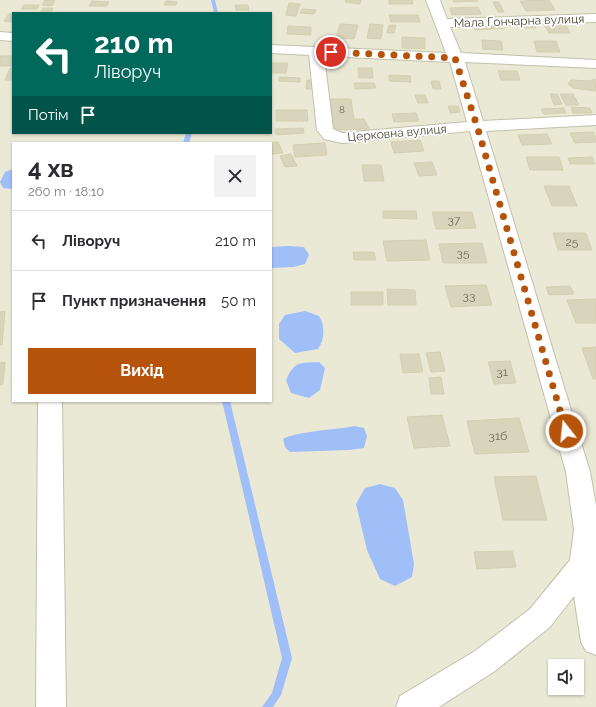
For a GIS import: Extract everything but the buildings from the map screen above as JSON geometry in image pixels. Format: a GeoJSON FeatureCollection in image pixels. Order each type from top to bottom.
{"type":"FeatureCollection","features":[{"type":"Feature","properties":{"kind":"street"},"geometry":{"type":"LineString","coordinates":[[433,0],[443,23],[477,126],[578,472],[589,501],[584,564],[596,642]]}},
{"type":"Feature","properties":{"kind":"street","name":"Мала Гончарна вулиця"},"geometry":{"type":"LineString","coordinates":[[443,23],[596,18]]}},
{"type":"Feature","properties":{"kind":"street"},"geometry":{"type":"LineString","coordinates":[[0,36],[12,37]]}},
{"type":"Feature","properties":{"kind":"street"},"geometry":{"type":"LineString","coordinates":[[272,49],[596,64]]}},
{"type":"Feature","properties":{"kind":"street","name":"Церковна вулиця"},"geometry":{"type":"LineString","coordinates":[[316,52],[325,130],[330,136],[342,138],[477,126],[596,120]]}},
{"type":"Feature","properties":{"kind":"street"},"geometry":{"type":"LineString","coordinates":[[50,402],[51,707]]}},
{"type":"Feature","properties":{"kind":"street"},"geometry":{"type":"LineString","coordinates":[[411,707],[485,661],[540,618],[584,564]]}},
{"type":"Feature","properties":{"kind":"shaded area"},"geometry":{"type":"Polygon","coordinates":[[[0,0],[596,0],[596,707],[0,707],[0,0]]]}},
{"type":"Feature","properties":{"kind":"water"},"geometry":{"type":"Polygon","coordinates":[[[12,169],[12,189],[3,188],[0,182],[5,172],[12,169]]]}},
{"type":"Feature","properties":{"kind":"water"},"geometry":{"type":"Polygon","coordinates":[[[272,247],[304,247],[309,255],[305,264],[293,267],[272,268],[272,247]]]}},
{"type":"Feature","properties":{"kind":"water"},"geometry":{"type":"Polygon","coordinates":[[[305,311],[319,316],[323,328],[323,337],[318,349],[295,353],[279,339],[279,324],[285,315],[305,311]]]}},
{"type":"Feature","properties":{"kind":"water"},"geometry":{"type":"Polygon","coordinates":[[[319,362],[325,368],[320,390],[309,398],[291,393],[286,380],[292,369],[298,364],[319,362]]]}},
{"type":"Feature","properties":{"kind":"water"},"geometry":{"type":"Polygon","coordinates":[[[354,426],[364,428],[367,436],[364,448],[290,452],[285,447],[283,439],[307,432],[354,426]]]}},
{"type":"Feature","properties":{"kind":"water"},"geometry":{"type":"Polygon","coordinates":[[[380,484],[395,488],[403,500],[414,564],[412,577],[395,586],[380,579],[367,550],[356,504],[365,488],[380,484]]]}},
{"type":"Feature","properties":{"kind":"waterway"},"geometry":{"type":"LineString","coordinates":[[213,0],[216,12]]}},
{"type":"Feature","properties":{"kind":"waterway"},"geometry":{"type":"LineString","coordinates":[[186,142],[189,134]]}},
{"type":"Feature","properties":{"kind":"waterway"},"geometry":{"type":"LineString","coordinates":[[226,402],[287,658],[276,695],[267,707]]}},
{"type":"Feature","properties":{"kind":"route"},"geometry":{"type":"LineString","coordinates":[[331,52],[455,58],[460,69],[477,126],[566,431]]}}]}
